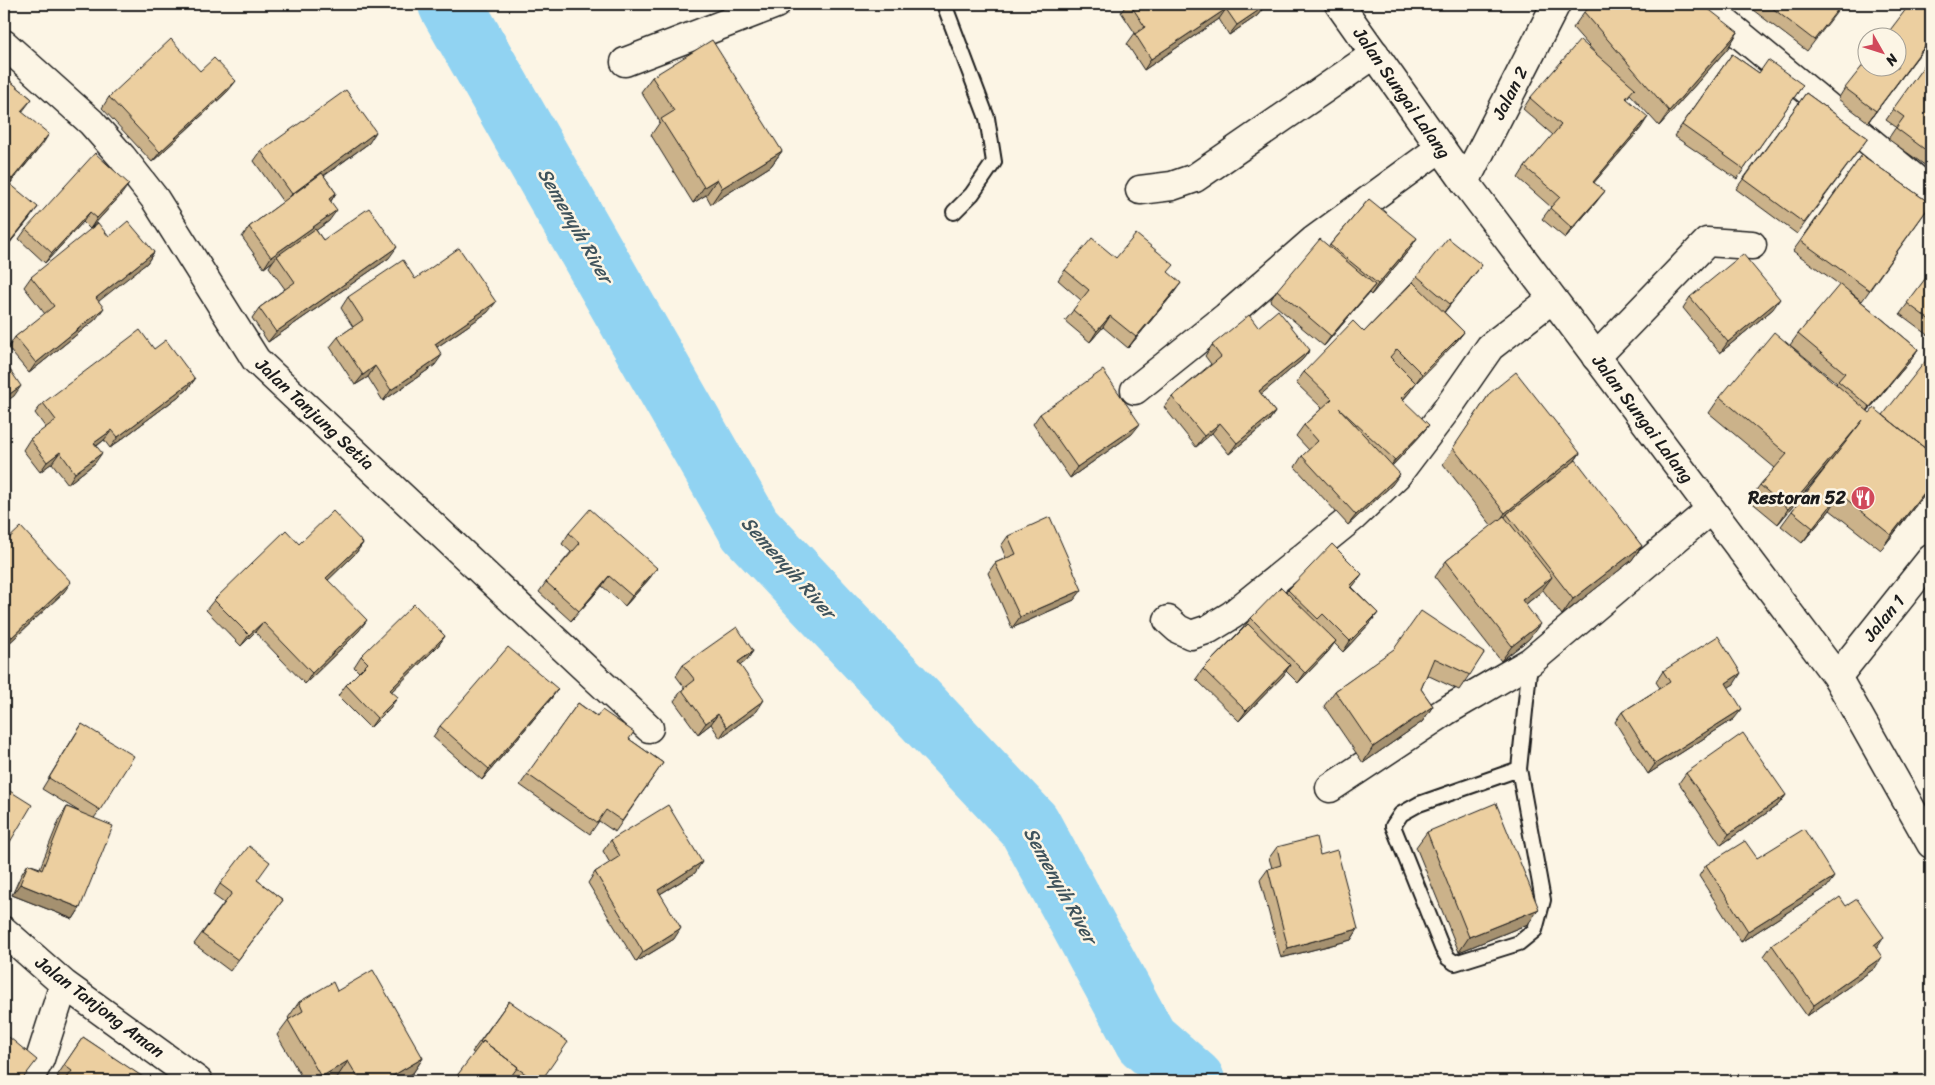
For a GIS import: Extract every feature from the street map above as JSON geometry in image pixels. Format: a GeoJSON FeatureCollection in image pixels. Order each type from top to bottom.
{"type":"FeatureCollection","features":[{"type":"Feature","properties":{"kind":"street"},"geometry":{"type":"LineString","coordinates":[[625,62],[776,4]]}},
{"type":"Feature","properties":{"kind":"street","name":"Jalan Sungai Lalang"},"geometry":{"type":"LineString","coordinates":[[1339,4],[1465,182],[1836,677],[1931,844]]}},
{"type":"Feature","properties":{"kind":"street","name":"Jalan 2"},"geometry":{"type":"LineString","coordinates":[[1465,182],[1556,4]]}},
{"type":"Feature","properties":{"kind":"street"},"geometry":{"type":"LineString","coordinates":[[1702,4],[1931,192]]}},
{"type":"Feature","properties":{"kind":"street","name":"Jalan Tanjung Setia"},"geometry":{"type":"LineString","coordinates":[[4,44],[91,122],[156,199],[256,360],[648,728]]}},
{"type":"Feature","properties":{"kind":"street"},"geometry":{"type":"LineString","coordinates":[[1140,190],[1172,186],[1195,178],[1375,54]]}},
{"type":"Feature","properties":{"kind":"street"},"geometry":{"type":"LineString","coordinates":[[1135,390],[1226,317],[1314,240],[1440,148]]}},
{"type":"Feature","properties":{"kind":"street"},"geometry":{"type":"LineString","coordinates":[[1596,358],[1707,242],[1752,245]]}},
{"type":"Feature","properties":{"kind":"street"},"geometry":{"type":"LineString","coordinates":[[1168,620],[1178,629],[1192,635],[1209,629],[1232,615],[1353,517],[1396,475],[1447,409],[1490,347],[1552,299]]}},
{"type":"Feature","properties":{"kind":"street"},"geometry":{"type":"LineString","coordinates":[[1330,788],[1446,711],[1530,662],[1710,510]]}},
{"type":"Feature","properties":{"kind":"street","name":"Jalan 1"},"geometry":{"type":"LineString","coordinates":[[1836,677],[1931,559]]}},
{"type":"Feature","properties":{"kind":"street","name":"Jalan Tanjong Aman"},"geometry":{"type":"LineString","coordinates":[[4,931],[64,984],[198,1081]]}},
{"type":"Feature","properties":{"kind":"street"},"geometry":{"type":"LineString","coordinates":[[28,1081],[40,1058],[64,984]]}},
{"type":"Feature","properties":{"kind":"lane"},"geometry":{"type":"LineString","coordinates":[[944,4],[987,118],[994,162],[972,194],[954,212]]}},
{"type":"Feature","properties":{"kind":"lane"},"geometry":{"type":"LineString","coordinates":[[1519,769],[1419,804],[1401,814],[1393,826],[1442,948],[1448,958],[1455,963],[1519,943],[1535,930],[1543,900],[1519,769],[1530,662]]}},
{"type":"Feature","properties":{"kind":"building"},"geometry":{"type":"Polygon","coordinates":[[[1130,4],[1263,4],[1265,6],[1237,25],[1226,9],[1151,59],[1135,34],[1145,27],[1130,4]]]}},
{"type":"Feature","properties":{"kind":"building"},"geometry":{"type":"Polygon","coordinates":[[[1595,4],[1702,4],[1738,32],[1669,111],[1584,12],[1595,4]]]}},
{"type":"Feature","properties":{"kind":"building"},"geometry":{"type":"Polygon","coordinates":[[[1767,4],[1842,4],[1814,40],[1767,4]]]}},
{"type":"Feature","properties":{"kind":"building"},"geometry":{"type":"Polygon","coordinates":[[[1910,4],[1931,4],[1931,38],[1908,69],[1908,28],[1892,28],[1910,4]]]}},
{"type":"Feature","properties":{"kind":"building"},"geometry":{"type":"Polygon","coordinates":[[[171,39],[200,71],[214,58],[236,81],[160,152],[109,97],[171,39]]]}},
{"type":"Feature","properties":{"kind":"building"},"geometry":{"type":"Polygon","coordinates":[[[712,40],[782,151],[722,188],[717,179],[704,187],[661,119],[674,111],[652,77],[712,40]]]}},
{"type":"Feature","properties":{"kind":"building"},"geometry":{"type":"Polygon","coordinates":[[[1580,40],[1635,88],[1626,98],[1648,117],[1593,182],[1605,191],[1572,228],[1550,208],[1560,197],[1525,167],[1561,125],[1530,98],[1580,40]]]}},
{"type":"Feature","properties":{"kind":"building"},"geometry":{"type":"Polygon","coordinates":[[[1732,54],[1759,73],[1768,60],[1803,85],[1744,169],[1682,125],[1732,54]]]}},
{"type":"Feature","properties":{"kind":"building"},"geometry":{"type":"Polygon","coordinates":[[[1931,56],[1931,154],[1896,128],[1904,117],[1893,109],[1931,56]]]}},
{"type":"Feature","properties":{"kind":"building"},"geometry":{"type":"Polygon","coordinates":[[[1858,72],[1858,78],[1901,78],[1876,111],[1845,88],[1858,72]]]}},
{"type":"Feature","properties":{"kind":"building"},"geometry":{"type":"Polygon","coordinates":[[[4,76],[32,99],[21,111],[49,134],[12,179],[4,172],[4,76]]]}},
{"type":"Feature","properties":{"kind":"building"},"geometry":{"type":"Polygon","coordinates":[[[346,90],[376,132],[292,194],[261,151],[346,90]]]}},
{"type":"Feature","properties":{"kind":"building"},"geometry":{"type":"Polygon","coordinates":[[[1806,93],[1868,138],[1804,223],[1744,179],[1806,93]]]}},
{"type":"Feature","properties":{"kind":"building"},"geometry":{"type":"Polygon","coordinates":[[[95,153],[129,184],[97,218],[90,212],[52,253],[26,229],[95,153]]]}},
{"type":"Feature","properties":{"kind":"building"},"geometry":{"type":"Polygon","coordinates":[[[1862,155],[1931,204],[1869,290],[1801,241],[1862,155]]]}},
{"type":"Feature","properties":{"kind":"building"},"geometry":{"type":"Polygon","coordinates":[[[322,173],[336,193],[329,199],[337,210],[271,257],[249,227],[322,173]]]}},
{"type":"Feature","properties":{"kind":"building"},"geometry":{"type":"Polygon","coordinates":[[[9,183],[38,207],[4,249],[4,189],[9,183]]]}},
{"type":"Feature","properties":{"kind":"building"},"geometry":{"type":"Polygon","coordinates":[[[1369,199],[1417,238],[1378,284],[1330,245],[1369,199]]]}},
{"type":"Feature","properties":{"kind":"building"},"geometry":{"type":"Polygon","coordinates":[[[369,208],[397,247],[276,332],[259,308],[295,282],[277,256],[315,229],[323,240],[369,208]]]}},
{"type":"Feature","properties":{"kind":"building"},"geometry":{"type":"Polygon","coordinates":[[[128,221],[154,252],[96,298],[104,308],[36,363],[15,337],[54,306],[31,277],[98,223],[109,237],[128,221]]]}},
{"type":"Feature","properties":{"kind":"building"},"geometry":{"type":"Polygon","coordinates":[[[1136,234],[1174,265],[1168,272],[1181,283],[1136,337],[1110,316],[1097,331],[1073,310],[1089,290],[1065,270],[1092,238],[1116,258],[1136,234]]]}},
{"type":"Feature","properties":{"kind":"building"},"geometry":{"type":"Polygon","coordinates":[[[1448,238],[1482,265],[1450,304],[1417,276],[1448,238]]]}},
{"type":"Feature","properties":{"kind":"building"},"geometry":{"type":"Polygon","coordinates":[[[1320,239],[1375,285],[1331,336],[1277,290],[1320,239]]]}},
{"type":"Feature","properties":{"kind":"building"},"geometry":{"type":"Polygon","coordinates":[[[459,248],[496,302],[435,344],[442,355],[391,390],[375,366],[363,375],[338,337],[363,320],[348,297],[403,260],[415,279],[459,248]]]}},
{"type":"Feature","properties":{"kind":"building"},"geometry":{"type":"Polygon","coordinates":[[[1743,254],[1780,299],[1728,342],[1690,297],[1743,254]]]}},
{"type":"Feature","properties":{"kind":"building"},"geometry":{"type":"Polygon","coordinates":[[[1931,271],[1931,321],[1907,303],[1931,271]]]}},
{"type":"Feature","properties":{"kind":"building"},"geometry":{"type":"Polygon","coordinates":[[[1413,282],[1464,332],[1422,374],[1397,349],[1390,357],[1416,383],[1401,398],[1429,425],[1395,460],[1339,408],[1400,474],[1356,515],[1302,456],[1318,441],[1304,425],[1332,399],[1304,372],[1353,321],[1364,332],[1413,282]]]}},
{"type":"Feature","properties":{"kind":"building"},"geometry":{"type":"Polygon","coordinates":[[[1840,284],[1918,349],[1870,407],[1838,381],[1845,373],[1798,334],[1840,284]]]}},
{"type":"Feature","properties":{"kind":"building"},"geometry":{"type":"Polygon","coordinates":[[[1278,310],[1310,350],[1259,391],[1275,412],[1237,443],[1220,423],[1204,436],[1172,397],[1221,357],[1212,345],[1249,315],[1258,327],[1278,310]]]}},
{"type":"Feature","properties":{"kind":"building"},"geometry":{"type":"Polygon","coordinates":[[[140,330],[154,349],[166,340],[195,379],[118,437],[112,430],[94,443],[102,453],[75,473],[60,452],[47,462],[30,439],[56,420],[43,403],[140,330]]]}},
{"type":"Feature","properties":{"kind":"building"},"geometry":{"type":"Polygon","coordinates":[[[1774,332],[1870,413],[1874,408],[1931,453],[1931,484],[1891,535],[1840,494],[1813,528],[1792,511],[1863,420],[1788,509],[1760,485],[1787,454],[1720,397],[1774,332]]]}},
{"type":"Feature","properties":{"kind":"building"},"geometry":{"type":"Polygon","coordinates":[[[1931,354],[1931,453],[1883,415],[1931,354]]]}},
{"type":"Feature","properties":{"kind":"building"},"geometry":{"type":"Polygon","coordinates":[[[4,361],[21,386],[4,398],[4,361]]]}},
{"type":"Feature","properties":{"kind":"building"},"geometry":{"type":"Polygon","coordinates":[[[1103,370],[1140,424],[1077,467],[1040,414],[1103,370]]]}},
{"type":"Feature","properties":{"kind":"building"},"geometry":{"type":"Polygon","coordinates":[[[1516,372],[1580,453],[1505,513],[1453,448],[1490,393],[1516,372]]]}},
{"type":"Feature","properties":{"kind":"building"},"geometry":{"type":"Polygon","coordinates":[[[1576,460],[1642,546],[1573,599],[1507,514],[1576,460]]]}},
{"type":"Feature","properties":{"kind":"building"},"geometry":{"type":"Polygon","coordinates":[[[590,509],[657,568],[632,596],[609,576],[579,611],[546,582],[580,543],[569,533],[590,509]]]}},
{"type":"Feature","properties":{"kind":"building"},"geometry":{"type":"Polygon","coordinates":[[[333,511],[363,543],[326,578],[367,620],[312,673],[263,622],[249,635],[214,600],[286,530],[299,544],[333,511]]]}},
{"type":"Feature","properties":{"kind":"building"},"geometry":{"type":"Polygon","coordinates":[[[1504,516],[1552,577],[1522,600],[1540,624],[1512,646],[1446,561],[1504,516]]]}},
{"type":"Feature","properties":{"kind":"building"},"geometry":{"type":"Polygon","coordinates":[[[1050,517],[1082,590],[1020,617],[995,563],[1016,554],[1008,536],[1050,517]]]}},
{"type":"Feature","properties":{"kind":"building"},"geometry":{"type":"Polygon","coordinates":[[[21,527],[71,582],[12,637],[4,628],[4,543],[21,527]]]}},
{"type":"Feature","properties":{"kind":"building"},"geometry":{"type":"Polygon","coordinates":[[[1332,544],[1362,574],[1350,586],[1378,613],[1350,641],[1323,614],[1318,619],[1288,590],[1332,544]]]}},
{"type":"Feature","properties":{"kind":"building"},"geometry":{"type":"Polygon","coordinates":[[[1281,587],[1336,641],[1305,673],[1251,618],[1281,587]]]}},
{"type":"Feature","properties":{"kind":"building"},"geometry":{"type":"Polygon","coordinates":[[[414,604],[445,636],[390,690],[398,697],[377,718],[346,685],[368,663],[361,656],[414,604]]]}},
{"type":"Feature","properties":{"kind":"building"},"geometry":{"type":"Polygon","coordinates":[[[1421,611],[1484,653],[1470,675],[1434,658],[1421,689],[1433,706],[1373,747],[1335,691],[1394,649],[1421,611]]]}},
{"type":"Feature","properties":{"kind":"building"},"geometry":{"type":"Polygon","coordinates":[[[1248,624],[1290,665],[1246,711],[1203,669],[1248,624]]]}},
{"type":"Feature","properties":{"kind":"building"},"geometry":{"type":"Polygon","coordinates":[[[737,627],[753,651],[738,662],[764,700],[727,727],[718,714],[706,723],[682,690],[695,680],[683,665],[737,627]]]}},
{"type":"Feature","properties":{"kind":"building"},"geometry":{"type":"Polygon","coordinates":[[[1718,636],[1741,673],[1726,683],[1742,709],[1655,764],[1622,712],[1670,682],[1663,671],[1718,636]]]}},
{"type":"Feature","properties":{"kind":"building"},"geometry":{"type":"Polygon","coordinates":[[[508,647],[558,689],[489,769],[440,726],[508,647]]]}},
{"type":"Feature","properties":{"kind":"building"},"geometry":{"type":"Polygon","coordinates":[[[578,703],[597,717],[602,710],[634,732],[629,739],[663,763],[622,821],[606,810],[597,823],[527,774],[578,703]]]}},
{"type":"Feature","properties":{"kind":"building"},"geometry":{"type":"Polygon","coordinates":[[[82,724],[134,756],[100,810],[49,778],[82,724]]]}},
{"type":"Feature","properties":{"kind":"building"},"geometry":{"type":"Polygon","coordinates":[[[1743,733],[1786,795],[1729,834],[1686,773],[1743,733]]]}},
{"type":"Feature","properties":{"kind":"building"},"geometry":{"type":"Polygon","coordinates":[[[5,788],[32,805],[4,852],[4,791],[5,788]]]}},
{"type":"Feature","properties":{"kind":"building"},"geometry":{"type":"Polygon","coordinates":[[[1496,803],[1539,909],[1469,937],[1427,832],[1496,803]]]}},
{"type":"Feature","properties":{"kind":"building"},"geometry":{"type":"Polygon","coordinates":[[[668,805],[702,862],[658,890],[681,928],[643,952],[595,872],[620,856],[611,840],[668,805]]]}},
{"type":"Feature","properties":{"kind":"building"},"geometry":{"type":"Polygon","coordinates":[[[67,807],[113,826],[80,908],[20,884],[28,864],[42,870],[67,807]]]}},
{"type":"Feature","properties":{"kind":"building"},"geometry":{"type":"Polygon","coordinates":[[[1804,829],[1834,877],[1748,931],[1706,865],[1745,841],[1757,858],[1804,829]]]}},
{"type":"Feature","properties":{"kind":"building"},"geometry":{"type":"Polygon","coordinates":[[[1316,837],[1320,855],[1337,850],[1358,929],[1288,948],[1268,869],[1281,865],[1277,847],[1316,837]]]}},
{"type":"Feature","properties":{"kind":"building"},"geometry":{"type":"Polygon","coordinates":[[[249,846],[270,862],[257,880],[283,900],[238,960],[202,934],[232,893],[220,884],[249,846]]]}},
{"type":"Feature","properties":{"kind":"building"},"geometry":{"type":"Polygon","coordinates":[[[1840,897],[1846,906],[1857,899],[1884,937],[1874,945],[1882,957],[1814,1005],[1772,945],[1840,897]]]}},
{"type":"Feature","properties":{"kind":"building"},"geometry":{"type":"Polygon","coordinates":[[[373,970],[423,1058],[384,1081],[360,1081],[348,1061],[321,1077],[288,1020],[303,1011],[299,1002],[333,982],[337,991],[373,970]]]}},
{"type":"Feature","properties":{"kind":"building"},"geometry":{"type":"Polygon","coordinates":[[[509,1001],[568,1042],[541,1081],[536,1081],[483,1041],[482,1043],[480,1042],[509,1001]]]}},
{"type":"Feature","properties":{"kind":"building"},"geometry":{"type":"Polygon","coordinates":[[[4,1033],[37,1060],[21,1081],[4,1081],[4,1033]]]}},
{"type":"Feature","properties":{"kind":"building"},"geometry":{"type":"Polygon","coordinates":[[[83,1037],[149,1081],[65,1081],[72,1071],[64,1065],[83,1037]]]}},
{"type":"Feature","properties":{"kind":"building"},"geometry":{"type":"Polygon","coordinates":[[[483,1041],[518,1067],[508,1080],[510,1081],[453,1081],[483,1041]]]}},
{"type":"Feature","properties":{"kind":"waterway","name":"Semenyih River"},"geometry":{"type":"LineString","coordinates":[[450,4],[750,529],[1029,825],[1146,1040],[1193,1081]]}},
{"type":"Feature","properties":{"kind":"place","name":"Restoran 52"},"geometry":{"type":"Point","coordinates":[1863,498]}}]}
